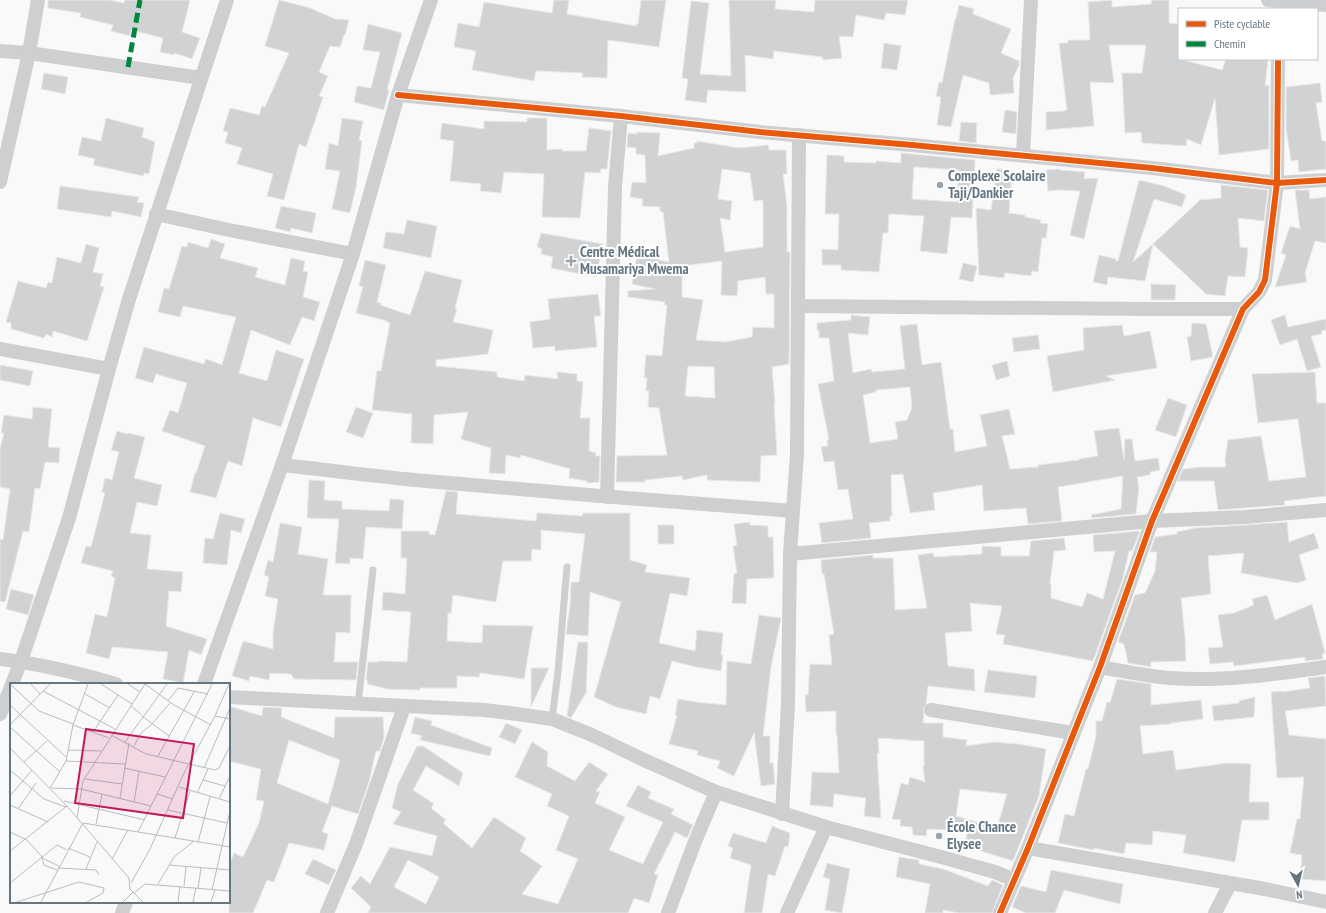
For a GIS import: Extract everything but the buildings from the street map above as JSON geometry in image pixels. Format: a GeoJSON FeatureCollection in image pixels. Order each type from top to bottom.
{"type":"FeatureCollection","features":[{"type":"Feature","properties":{"kind":"street"},"geometry":{"type":"LineString","coordinates":[[0,182],[29,53],[38,0]]}},
{"type":"Feature","properties":{"kind":"street"},"geometry":{"type":"LineString","coordinates":[[12,683],[21,662],[69,518],[129,299],[227,0]]}},
{"type":"Feature","properties":{"kind":"street"},"geometry":{"type":"LineString","coordinates":[[204,683],[282,465],[353,254],[398,96],[431,0]]}},
{"type":"Feature","properties":{"kind":"street"},"geometry":{"type":"LineString","coordinates":[[1023,155],[1031,0]]}},
{"type":"Feature","properties":{"kind":"street"},"geometry":{"type":"LineString","coordinates":[[1276,3],[1326,5]]}},
{"type":"Feature","properties":{"kind":"street"},"geometry":{"type":"LineString","coordinates":[[0,51],[29,53],[201,78]]}},
{"type":"Feature","properties":{"kind":"street"},"geometry":{"type":"LineString","coordinates":[[1000,913],[1028,848],[1100,667],[1152,521],[1243,309],[1266,280],[1278,183],[1278,60]]}},
{"type":"Feature","properties":{"kind":"street"},"geometry":{"type":"LineString","coordinates":[[398,96],[621,116],[760,132],[1023,155],[1278,183],[1326,180]]}},
{"type":"Feature","properties":{"kind":"street"},"geometry":{"type":"LineString","coordinates":[[607,497],[614,195],[621,116]]}},
{"type":"Feature","properties":{"kind":"street"},"geometry":{"type":"LineString","coordinates":[[782,814],[788,704],[790,554],[797,454],[799,135]]}},
{"type":"Feature","properties":{"kind":"street"},"geometry":{"type":"LineString","coordinates":[[156,214],[353,254]]}},
{"type":"Feature","properties":{"kind":"street"},"geometry":{"type":"LineString","coordinates":[[798,306],[1243,309]]}},
{"type":"Feature","properties":{"kind":"street"},"geometry":{"type":"LineString","coordinates":[[0,349],[109,369]]}},
{"type":"Feature","properties":{"kind":"street"},"geometry":{"type":"LineString","coordinates":[[282,465],[425,481],[793,511]]}},
{"type":"Feature","properties":{"kind":"street"},"geometry":{"type":"LineString","coordinates":[[790,554],[1152,521],[1245,517],[1326,510]]}},
{"type":"Feature","properties":{"kind":"street"},"geometry":{"type":"LineString","coordinates":[[0,659],[76,673],[112,683]]}},
{"type":"Feature","properties":{"kind":"street"},"geometry":{"type":"LineString","coordinates":[[1100,667],[1169,678],[1216,679],[1326,667]]}},
{"type":"Feature","properties":{"kind":"street"},"geometry":{"type":"LineString","coordinates":[[0,714],[10,689]]}},
{"type":"Feature","properties":{"kind":"street"},"geometry":{"type":"LineString","coordinates":[[230,697],[484,710],[552,719],[592,735],[716,792],[826,827],[995,872],[1014,880]]}},
{"type":"Feature","properties":{"kind":"street"},"geometry":{"type":"LineString","coordinates":[[327,913],[356,844],[404,707]]}},
{"type":"Feature","properties":{"kind":"street"},"geometry":{"type":"LineString","coordinates":[[931,710],[1073,733]]}},
{"type":"Feature","properties":{"kind":"street"},"geometry":{"type":"LineString","coordinates":[[668,913],[696,839],[716,792]]}},
{"type":"Feature","properties":{"kind":"street"},"geometry":{"type":"LineString","coordinates":[[787,913],[826,827]]}},
{"type":"Feature","properties":{"kind":"street"},"geometry":{"type":"LineString","coordinates":[[1028,848],[1265,889],[1326,902]]}},
{"type":"Feature","properties":{"kind":"street"},"geometry":{"type":"LineString","coordinates":[[1215,913],[1230,884]]}},
{"type":"Feature","properties":{"kind":"street"},"geometry":{"type":"LineString","coordinates":[[122,913],[126,903]]}},
{"type":"Feature","properties":{"kind":"lane"},"geometry":{"type":"LineString","coordinates":[[552,719],[558,672],[567,567]]}},
{"type":"Feature","properties":{"kind":"lane"},"geometry":{"type":"LineString","coordinates":[[358,704],[373,570]]}},
{"type":"Feature","properties":{"kind":"marked path"},"geometry":{"type":"LineString","coordinates":[[128,67],[140,0]]}},
{"type":"Feature","properties":{"kind":"cycle path"},"geometry":{"type":"LineString","coordinates":[[1000,913],[1028,848],[1100,667],[1152,521],[1243,309],[1259,292],[1265,280],[1277,183],[1278,60]]}},
{"type":"Feature","properties":{"kind":"cycle path"},"geometry":{"type":"LineString","coordinates":[[398,95],[621,116],[760,132],[1152,168],[1277,183],[1326,180]]}},
{"type":"Feature","properties":{"kind":"place","name":"Complexe Scolaire Taji/Dankier"},"geometry":{"type":"Point","coordinates":[940,185]}},
{"type":"Feature","properties":{"kind":"place","name":"Centre Médical Musamariya Mwema"},"geometry":{"type":"Point","coordinates":[571,261]}},
{"type":"Feature","properties":{"kind":"place","name":"École Chance Elysee"},"geometry":{"type":"Point","coordinates":[939,836]}}]}
